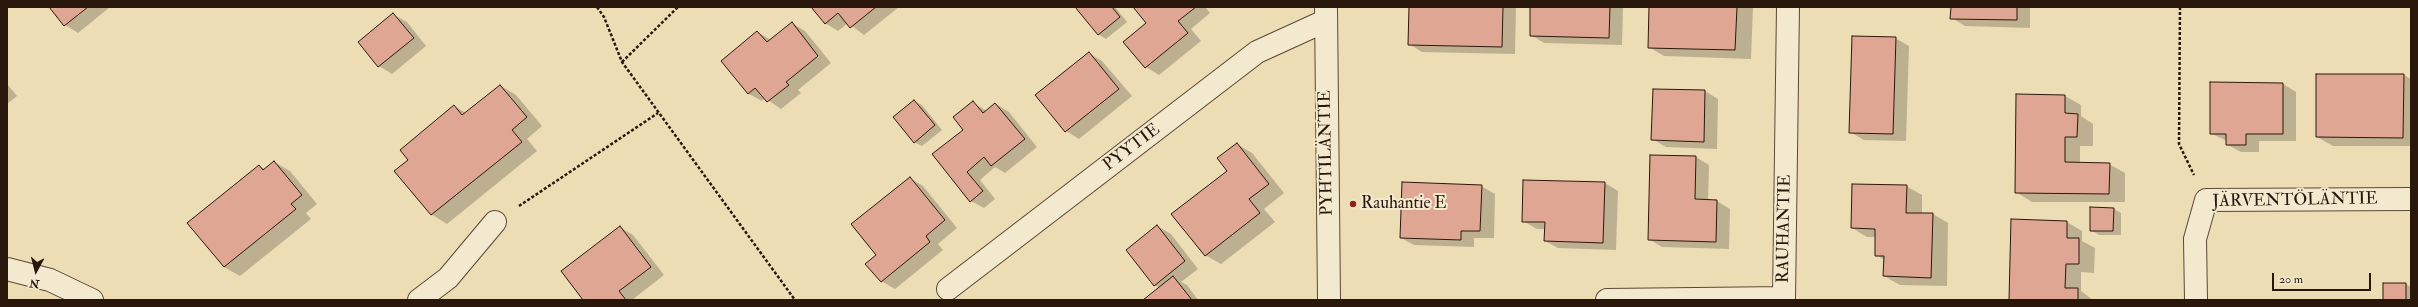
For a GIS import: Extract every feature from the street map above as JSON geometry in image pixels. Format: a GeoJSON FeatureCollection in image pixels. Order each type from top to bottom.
{"type":"FeatureCollection","features":[{"type":"Feature","properties":{"kind":"street","name":"RAUHANTIE"},"geometry":{"type":"LineString","coordinates":[[1607,300],[1784,299],[1788,7]]}},
{"type":"Feature","properties":{"kind":"street","name":"PYYTIE"},"geometry":{"type":"LineString","coordinates":[[948,289],[1257,52],[1326,14]]}},
{"type":"Feature","properties":{"kind":"street","name":"PYHTILÄNTIE"},"geometry":{"type":"LineString","coordinates":[[1326,14],[1330,300]]}},
{"type":"Feature","properties":{"kind":"street","name":"JÄRVENTÖLÄNTIE"},"geometry":{"type":"LineString","coordinates":[[2196,300],[2195,239],[2206,200],[2411,199]]}},
{"type":"Feature","properties":{"kind":"street"},"geometry":{"type":"LineString","coordinates":[[420,300],[448,278],[495,222]]}},
{"type":"Feature","properties":{"kind":"street"},"geometry":{"type":"LineString","coordinates":[[7,269],[50,280],[92,300]]}},
{"type":"Feature","properties":{"kind":"path"},"geometry":{"type":"LineString","coordinates":[[597,7],[604,17],[622,62],[795,300]]}},
{"type":"Feature","properties":{"kind":"path"},"geometry":{"type":"LineString","coordinates":[[622,62],[678,7]]}},
{"type":"Feature","properties":{"kind":"path"},"geometry":{"type":"LineString","coordinates":[[2180,7],[2179,144],[2206,200]]}},
{"type":"Feature","properties":{"kind":"path"},"geometry":{"type":"LineString","coordinates":[[495,222],[658,113]]}},
{"type":"Feature","properties":{"kind":"building"},"geometry":{"type":"Polygon","coordinates":[[[49,7],[88,7],[64,26],[49,7]]]}},
{"type":"Feature","properties":{"kind":"building"},"geometry":{"type":"Polygon","coordinates":[[[811,7],[876,7],[850,28],[838,13],[825,24],[811,7]]]}},
{"type":"Feature","properties":{"kind":"building"},"geometry":{"type":"Polygon","coordinates":[[[1075,7],[1112,7],[1120,17],[1098,35],[1075,7]]]}},
{"type":"Feature","properties":{"kind":"building"},"geometry":{"type":"Polygon","coordinates":[[[1133,7],[1196,7],[1178,21],[1188,33],[1145,68],[1123,42],[1146,23],[1133,7]]]}},
{"type":"Feature","properties":{"kind":"building"},"geometry":{"type":"Polygon","coordinates":[[[1409,7],[1503,7],[1502,47],[1408,45],[1409,7]]]}},
{"type":"Feature","properties":{"kind":"building"},"geometry":{"type":"Polygon","coordinates":[[[1530,7],[1610,7],[1609,38],[1530,36],[1530,7]]]}},
{"type":"Feature","properties":{"kind":"building"},"geometry":{"type":"Polygon","coordinates":[[[1649,7],[1737,7],[1735,50],[1648,48],[1649,7]]]}},
{"type":"Feature","properties":{"kind":"building"},"geometry":{"type":"Polygon","coordinates":[[[1951,7],[2017,7],[2017,20],[1950,19],[1951,7]]]}},
{"type":"Feature","properties":{"kind":"building"},"geometry":{"type":"Polygon","coordinates":[[[393,13],[414,38],[378,67],[358,42],[393,13]]]}},
{"type":"Feature","properties":{"kind":"building"},"geometry":{"type":"Polygon","coordinates":[[[792,22],[818,56],[786,82],[789,85],[767,102],[755,88],[748,94],[721,61],[757,31],[767,42],[792,22]]]}},
{"type":"Feature","properties":{"kind":"building"},"geometry":{"type":"Polygon","coordinates":[[[1852,36],[1896,37],[1893,134],[1849,133],[1852,36]]]}},
{"type":"Feature","properties":{"kind":"building"},"geometry":{"type":"Polygon","coordinates":[[[1089,52],[1119,89],[1065,132],[1035,95],[1089,52]]]}},
{"type":"Feature","properties":{"kind":"building"},"geometry":{"type":"Polygon","coordinates":[[[2316,74],[2404,74],[2403,138],[2316,137],[2316,74]]]}},
{"type":"Feature","properties":{"kind":"building"},"geometry":{"type":"Polygon","coordinates":[[[2210,82],[2283,83],[2283,134],[2246,134],[2246,145],[2226,145],[2226,134],[2210,134],[2210,82]]]}},
{"type":"Feature","properties":{"kind":"building"},"geometry":{"type":"Polygon","coordinates":[[[500,85],[527,117],[512,130],[522,142],[431,215],[394,171],[408,160],[400,150],[454,105],[462,115],[500,85]]]}},
{"type":"Feature","properties":{"kind":"building"},"geometry":{"type":"Polygon","coordinates":[[[1653,89],[1705,90],[1704,142],[1651,140],[1653,89]]]}},
{"type":"Feature","properties":{"kind":"building"},"geometry":{"type":"Polygon","coordinates":[[[2016,94],[2065,95],[2065,113],[2078,114],[2077,137],[2065,137],[2065,162],[2110,163],[2109,194],[2015,193],[2016,94]]]}},
{"type":"Feature","properties":{"kind":"building"},"geometry":{"type":"Polygon","coordinates":[[[914,100],[935,125],[914,143],[893,117],[914,100]]]}},
{"type":"Feature","properties":{"kind":"building"},"geometry":{"type":"Polygon","coordinates":[[[973,101],[983,113],[995,103],[1025,139],[991,166],[984,157],[967,172],[983,191],[970,202],[932,154],[963,130],[953,117],[973,101]]]}},
{"type":"Feature","properties":{"kind":"building"},"geometry":{"type":"Polygon","coordinates":[[[1237,143],[1269,184],[1249,199],[1260,213],[1205,256],[1171,214],[1227,171],[1217,158],[1237,143]]]}},
{"type":"Feature","properties":{"kind":"building"},"geometry":{"type":"Polygon","coordinates":[[[1650,155],[1696,156],[1695,199],[1717,200],[1716,242],[1648,240],[1650,155]]]}},
{"type":"Feature","properties":{"kind":"building"},"geometry":{"type":"Polygon","coordinates":[[[274,161],[302,195],[291,204],[296,209],[224,267],[187,223],[259,165],[263,170],[274,161]]]}},
{"type":"Feature","properties":{"kind":"building"},"geometry":{"type":"Polygon","coordinates":[[[910,177],[945,220],[926,236],[930,242],[881,282],[865,264],[876,255],[851,224],[910,177]]]}},
{"type":"Feature","properties":{"kind":"building"},"geometry":{"type":"Polygon","coordinates":[[[1523,180],[1605,182],[1603,243],[1544,241],[1545,222],[1522,222],[1523,180]]]}},
{"type":"Feature","properties":{"kind":"building"},"geometry":{"type":"Polygon","coordinates":[[[1402,182],[1482,185],[1480,231],[1461,231],[1461,240],[1400,238],[1402,182]]]}},
{"type":"Feature","properties":{"kind":"building"},"geometry":{"type":"Polygon","coordinates":[[[1852,184],[1907,185],[1906,213],[1933,213],[1931,278],[1883,276],[1884,256],[1875,256],[1875,229],[1851,228],[1852,184]]]}},
{"type":"Feature","properties":{"kind":"building"},"geometry":{"type":"Polygon","coordinates":[[[2090,207],[2114,208],[2113,231],[2090,231],[2090,207]]]}},
{"type":"Feature","properties":{"kind":"building"},"geometry":{"type":"Polygon","coordinates":[[[2011,219],[2067,221],[2067,238],[2079,238],[2079,264],[2066,264],[2065,288],[2078,288],[2078,300],[2009,300],[2011,219]]]}},
{"type":"Feature","properties":{"kind":"building"},"geometry":{"type":"Polygon","coordinates":[[[1157,225],[1185,261],[1154,286],[1126,250],[1157,225]]]}},
{"type":"Feature","properties":{"kind":"building"},"geometry":{"type":"Polygon","coordinates":[[[620,226],[651,267],[619,291],[626,300],[583,300],[561,271],[620,226]]]}},
{"type":"Feature","properties":{"kind":"building"},"geometry":{"type":"Polygon","coordinates":[[[1173,276],[1192,300],[1143,300],[1173,276]]]}},
{"type":"Feature","properties":{"kind":"building"},"geometry":{"type":"Polygon","coordinates":[[[2383,283],[2406,283],[2406,300],[2383,300],[2383,283]]]}},
{"type":"Feature","properties":{"kind":"place","name":"Rauhantie E"},"geometry":{"type":"Point","coordinates":[1353,204]}}]}
